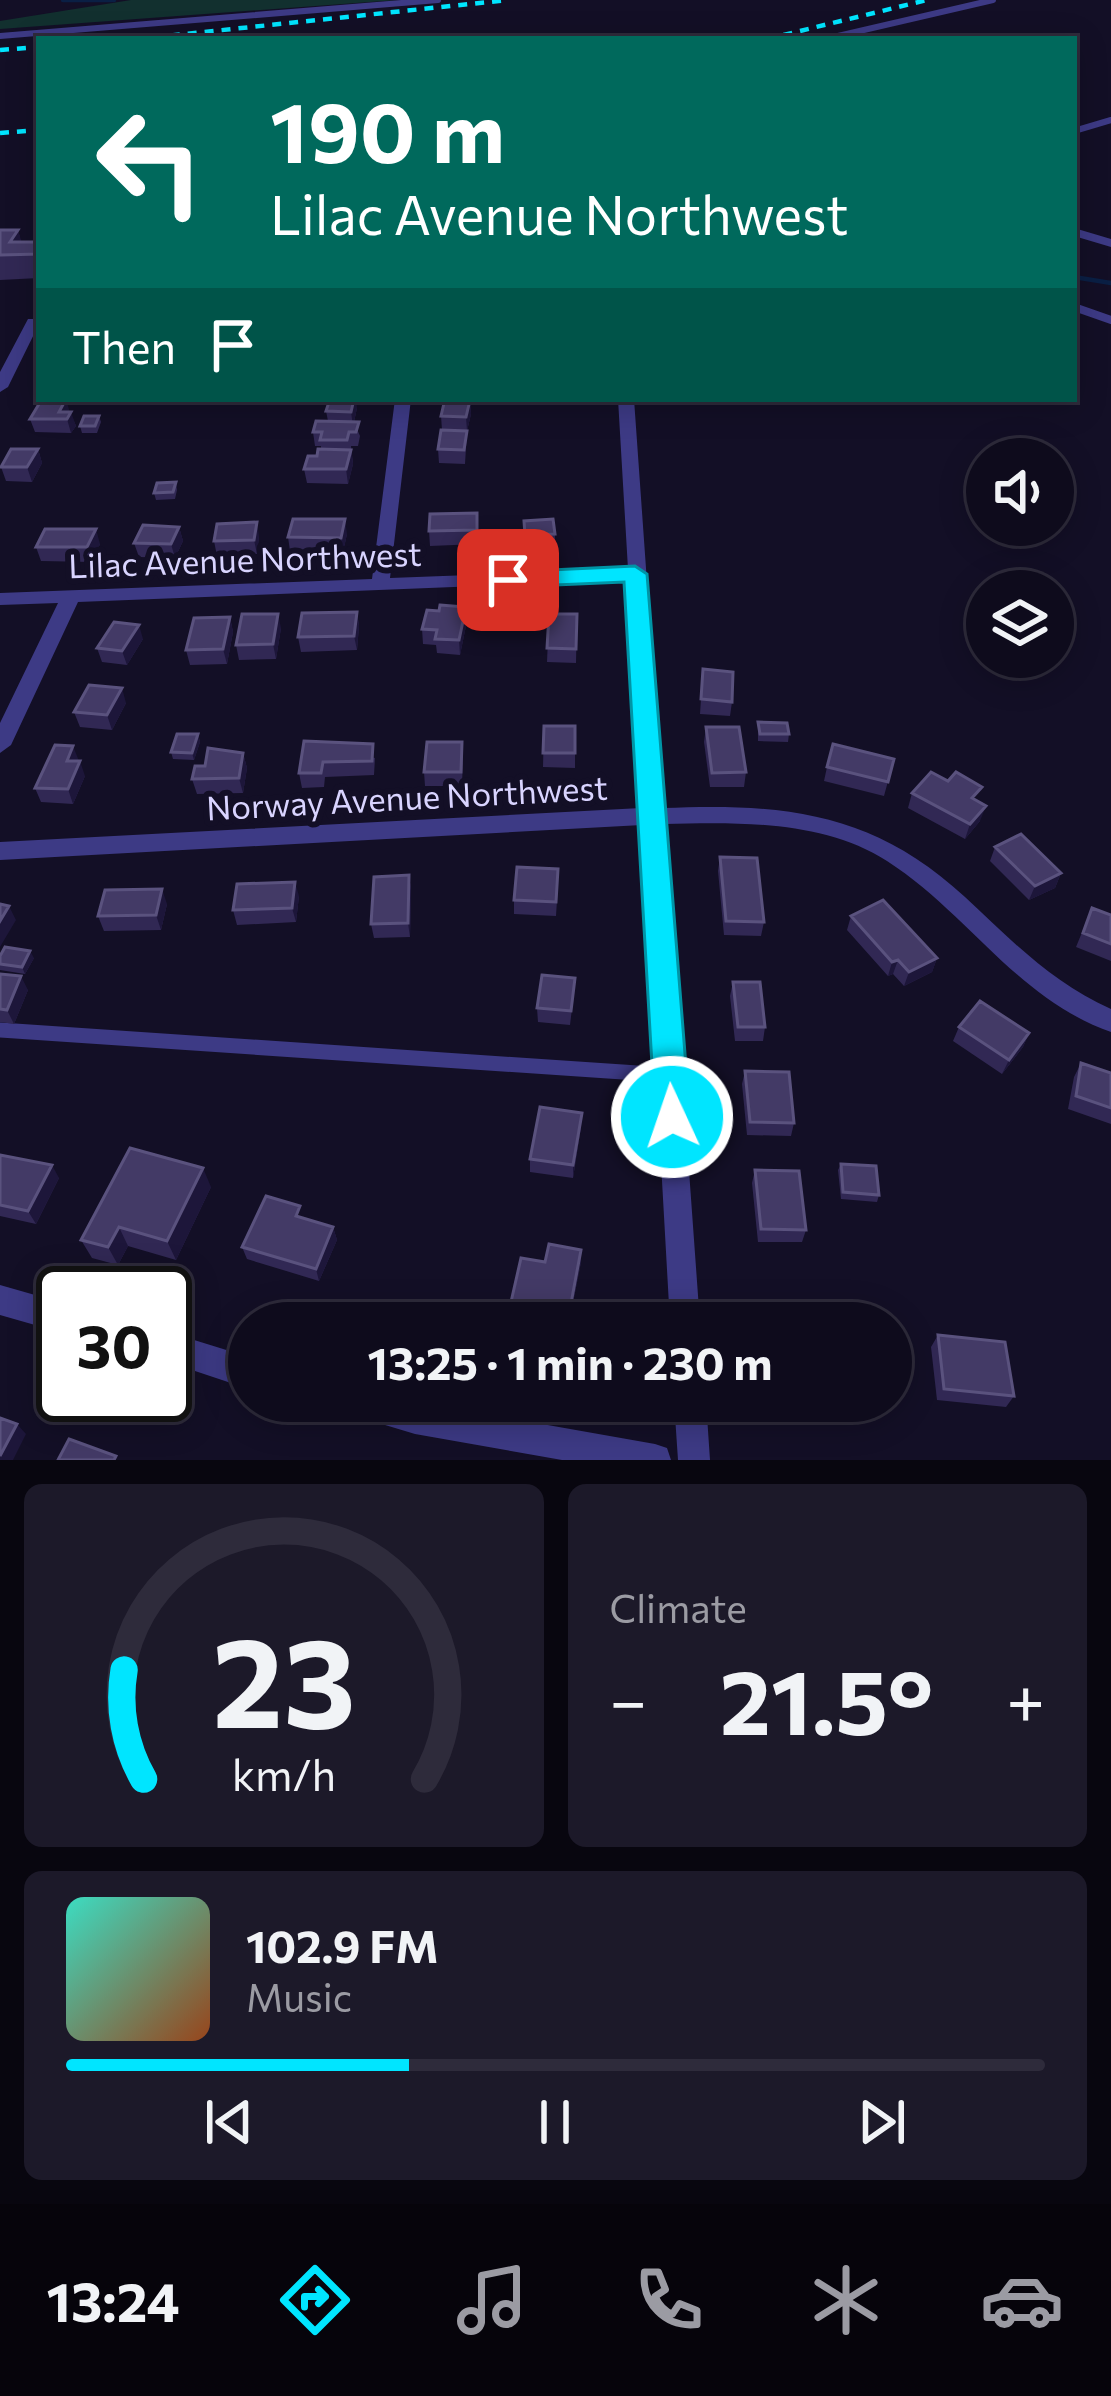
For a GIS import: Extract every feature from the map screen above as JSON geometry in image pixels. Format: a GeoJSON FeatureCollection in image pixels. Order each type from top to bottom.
{"type":"FeatureCollection","features":[{"type":"Feature","properties":{"kind":"street"},"geometry":{"type":"LineString","coordinates":[[1077,233],[1111,243]]}},
{"type":"Feature","properties":{"kind":"street"},"geometry":{"type":"LineString","coordinates":[[0,387],[33,322]]}},
{"type":"Feature","properties":{"kind":"street"},"geometry":{"type":"LineString","coordinates":[[380,585],[403,402]]}},
{"type":"Feature","properties":{"kind":"street"},"geometry":{"type":"LineString","coordinates":[[626,402],[684,1302]]}},
{"type":"Feature","properties":{"kind":"street","name":"Lilac Avenue Northwest"},"geometry":{"type":"LineString","coordinates":[[0,599],[635,574]]}},
{"type":"Feature","properties":{"kind":"street"},"geometry":{"type":"LineString","coordinates":[[0,745],[71,596]]}},
{"type":"Feature","properties":{"kind":"street","name":"Norway Avenue Northwest"},"geometry":{"type":"LineString","coordinates":[[0,851],[654,820],[772,819],[858,836],[927,876],[1016,964],[1058,998],[1111,1021]]}},
{"type":"Feature","properties":{"kind":"street"},"geometry":{"type":"LineString","coordinates":[[0,1300],[36,1310]]}},
{"type":"Feature","properties":{"kind":"street"},"geometry":{"type":"LineString","coordinates":[[192,1355],[228,1366]]}},
{"type":"Feature","properties":{"kind":"street"},"geometry":{"type":"LineString","coordinates":[[438,1422],[655,1460]]}},
{"type":"Feature","properties":{"kind":"street"},"geometry":{"type":"LineString","coordinates":[[691,1422],[694,1460]]}},
{"type":"Feature","properties":{"kind":"lane"},"geometry":{"type":"LineString","coordinates":[[0,36],[438,0]]}},
{"type":"Feature","properties":{"kind":"lane"},"geometry":{"type":"LineString","coordinates":[[838,36],[993,0]]}},
{"type":"Feature","properties":{"kind":"lane"},"geometry":{"type":"LineString","coordinates":[[1077,130],[1111,120]]}},
{"type":"Feature","properties":{"kind":"lane"},"geometry":{"type":"LineString","coordinates":[[1077,309],[1111,320]]}},
{"type":"Feature","properties":{"kind":"lane"},"geometry":{"type":"LineString","coordinates":[[0,1030],[670,1076]]}},
{"type":"Feature","properties":{"kind":"green space"},"geometry":{"type":"Polygon","coordinates":[[[131,0],[397,0],[0,29],[0,21],[131,0]]]}},
{"type":"Feature","properties":{"kind":"building"},"geometry":{"type":"Polygon","coordinates":[[[0,230],[18,230],[10,242],[36,242],[36,254],[0,255],[0,230]]]}},
{"type":"Feature","properties":{"kind":"building"},"geometry":{"type":"Polygon","coordinates":[[[40,402],[64,402],[59,412],[71,412],[67,419],[30,419],[40,402]]]}},
{"type":"Feature","properties":{"kind":"building"},"geometry":{"type":"Polygon","coordinates":[[[329,402],[353,402],[351,412],[326,411],[329,402]]]}},
{"type":"Feature","properties":{"kind":"building"},"geometry":{"type":"Polygon","coordinates":[[[444,402],[470,402],[466,417],[441,416],[444,402]]]}},
{"type":"Feature","properties":{"kind":"building"},"geometry":{"type":"Polygon","coordinates":[[[84,416],[99,416],[95,426],[80,426],[84,416]]]}},
{"type":"Feature","properties":{"kind":"building"},"geometry":{"type":"Polygon","coordinates":[[[316,421],[359,422],[347,440],[320,440],[322,432],[313,432],[316,421]]]}},
{"type":"Feature","properties":{"kind":"building"},"geometry":{"type":"Polygon","coordinates":[[[441,430],[467,431],[464,450],[438,449],[441,430]]]}},
{"type":"Feature","properties":{"kind":"building"},"geometry":{"type":"Polygon","coordinates":[[[11,449],[38,449],[27,467],[1,467],[11,449]]]}},
{"type":"Feature","properties":{"kind":"building"},"geometry":{"type":"Polygon","coordinates":[[[318,449],[351,450],[346,469],[304,469],[308,456],[317,456],[318,449]]]}},
{"type":"Feature","properties":{"kind":"building"},"geometry":{"type":"Polygon","coordinates":[[[176,482],[173,492],[154,493],[157,483],[176,482]]]}},
{"type":"Feature","properties":{"kind":"building"},"geometry":{"type":"Polygon","coordinates":[[[477,513],[477,530],[429,531],[430,514],[477,513]]]}},
{"type":"Feature","properties":{"kind":"building"},"geometry":{"type":"Polygon","coordinates":[[[293,519],[345,519],[341,538],[288,537],[293,519]]]}},
{"type":"Feature","properties":{"kind":"building"},"geometry":{"type":"Polygon","coordinates":[[[553,519],[555,534],[525,535],[524,521],[553,519]]]}},
{"type":"Feature","properties":{"kind":"building"},"geometry":{"type":"Polygon","coordinates":[[[257,522],[254,540],[214,541],[217,524],[257,522]]]}},
{"type":"Feature","properties":{"kind":"building"},"geometry":{"type":"Polygon","coordinates":[[[143,525],[179,527],[171,544],[134,543],[143,525]]]}},
{"type":"Feature","properties":{"kind":"building"},"geometry":{"type":"Polygon","coordinates":[[[45,529],[96,529],[87,547],[36,547],[45,529]]]}},
{"type":"Feature","properties":{"kind":"building"},"geometry":{"type":"Polygon","coordinates":[[[440,605],[466,607],[459,640],[435,639],[437,630],[422,629],[427,610],[439,611],[440,605]]]}},
{"type":"Feature","properties":{"kind":"building"},"geometry":{"type":"Polygon","coordinates":[[[357,612],[354,636],[298,637],[302,613],[357,612]]]}},
{"type":"Feature","properties":{"kind":"building"},"geometry":{"type":"Polygon","coordinates":[[[242,614],[278,614],[273,644],[236,645],[242,614]]]}},
{"type":"Feature","properties":{"kind":"building"},"geometry":{"type":"Polygon","coordinates":[[[549,614],[577,614],[576,649],[547,648],[549,614]]]}},
{"type":"Feature","properties":{"kind":"building"},"geometry":{"type":"Polygon","coordinates":[[[230,617],[223,649],[186,650],[194,618],[230,617]]]}},
{"type":"Feature","properties":{"kind":"building"},"geometry":{"type":"Polygon","coordinates":[[[114,622],[139,625],[122,651],[97,648],[114,622]]]}},
{"type":"Feature","properties":{"kind":"building"},"geometry":{"type":"Polygon","coordinates":[[[703,669],[733,672],[732,702],[701,699],[703,669]]]}},
{"type":"Feature","properties":{"kind":"building"},"geometry":{"type":"Polygon","coordinates":[[[89,685],[122,688],[107,715],[74,712],[89,685]]]}},
{"type":"Feature","properties":{"kind":"building"},"geometry":{"type":"Polygon","coordinates":[[[758,722],[787,723],[789,734],[760,734],[758,722]]]}},
{"type":"Feature","properties":{"kind":"building"},"geometry":{"type":"Polygon","coordinates":[[[544,726],[575,726],[575,753],[543,753],[544,726]]]}},
{"type":"Feature","properties":{"kind":"building"},"geometry":{"type":"Polygon","coordinates":[[[706,727],[739,727],[746,772],[712,773],[706,727]]]}},
{"type":"Feature","properties":{"kind":"building"},"geometry":{"type":"Polygon","coordinates":[[[177,734],[198,734],[192,753],[171,752],[177,734]]]}},
{"type":"Feature","properties":{"kind":"building"},"geometry":{"type":"Polygon","coordinates":[[[304,741],[373,744],[372,761],[323,762],[321,773],[299,773],[304,741]]]}},
{"type":"Feature","properties":{"kind":"building"},"geometry":{"type":"Polygon","coordinates":[[[427,742],[462,742],[461,772],[424,772],[427,742]]]}},
{"type":"Feature","properties":{"kind":"building"},"geometry":{"type":"Polygon","coordinates":[[[833,744],[894,759],[888,782],[827,767],[833,744]]]}},
{"type":"Feature","properties":{"kind":"building"},"geometry":{"type":"Polygon","coordinates":[[[55,745],[73,746],[67,761],[80,761],[68,789],[35,788],[55,745]]]}},
{"type":"Feature","properties":{"kind":"building"},"geometry":{"type":"Polygon","coordinates":[[[208,748],[243,753],[239,778],[192,779],[195,766],[205,766],[208,748]]]}},
{"type":"Feature","properties":{"kind":"building"},"geometry":{"type":"Polygon","coordinates":[[[931,772],[948,781],[956,772],[982,787],[972,798],[986,806],[970,824],[912,793],[931,772]]]}},
{"type":"Feature","properties":{"kind":"building"},"geometry":{"type":"Polygon","coordinates":[[[1021,834],[1061,873],[1035,886],[995,847],[1021,834]]]}},
{"type":"Feature","properties":{"kind":"building"},"geometry":{"type":"Polygon","coordinates":[[[720,857],[757,858],[764,922],[726,921],[720,857]]]}},
{"type":"Feature","properties":{"kind":"building"},"geometry":{"type":"Polygon","coordinates":[[[517,867],[558,869],[556,902],[514,900],[517,867]]]}},
{"type":"Feature","properties":{"kind":"building"},"geometry":{"type":"Polygon","coordinates":[[[409,875],[408,923],[371,924],[374,877],[409,875]]]}},
{"type":"Feature","properties":{"kind":"building"},"geometry":{"type":"Polygon","coordinates":[[[295,882],[292,908],[233,910],[237,884],[295,882]]]}},
{"type":"Feature","properties":{"kind":"building"},"geometry":{"type":"Polygon","coordinates":[[[162,889],[156,915],[98,916],[105,890],[162,889]]]}},
{"type":"Feature","properties":{"kind":"building"},"geometry":{"type":"Polygon","coordinates":[[[883,900],[937,958],[909,972],[898,960],[892,962],[851,916],[883,900]]]}},
{"type":"Feature","properties":{"kind":"building"},"geometry":{"type":"Polygon","coordinates":[[[1092,908],[1111,915],[1111,944],[1083,933],[1092,908]]]}},
{"type":"Feature","properties":{"kind":"building"},"geometry":{"type":"Polygon","coordinates":[[[5,947],[30,951],[22,967],[0,964],[5,947]]]}},
{"type":"Feature","properties":{"kind":"building"},"geometry":{"type":"Polygon","coordinates":[[[0,974],[21,976],[7,1010],[0,1009],[0,974]]]}},
{"type":"Feature","properties":{"kind":"building"},"geometry":{"type":"Polygon","coordinates":[[[542,975],[575,978],[571,1011],[537,1008],[542,975]]]}},
{"type":"Feature","properties":{"kind":"building"},"geometry":{"type":"Polygon","coordinates":[[[733,982],[760,982],[765,1027],[738,1027],[733,982]]]}},
{"type":"Feature","properties":{"kind":"building"},"geometry":{"type":"Polygon","coordinates":[[[980,1001],[1029,1033],[1009,1060],[959,1027],[980,1001]]]}},
{"type":"Feature","properties":{"kind":"building"},"geometry":{"type":"Polygon","coordinates":[[[1081,1063],[1111,1073],[1111,1108],[1076,1096],[1081,1063]]]}},
{"type":"Feature","properties":{"kind":"building"},"geometry":{"type":"Polygon","coordinates":[[[745,1071],[789,1072],[794,1123],[750,1122],[745,1071]]]}},
{"type":"Feature","properties":{"kind":"building"},"geometry":{"type":"Polygon","coordinates":[[[540,1107],[582,1113],[573,1165],[530,1159],[540,1107]]]}},
{"type":"Feature","properties":{"kind":"building"},"geometry":{"type":"Polygon","coordinates":[[[130,1148],[203,1168],[167,1241],[119,1227],[108,1247],[81,1240],[130,1148]]]}},
{"type":"Feature","properties":{"kind":"building"},"geometry":{"type":"Polygon","coordinates":[[[0,1155],[52,1165],[28,1211],[0,1205],[0,1155]]]}},
{"type":"Feature","properties":{"kind":"building"},"geometry":{"type":"Polygon","coordinates":[[[841,1164],[876,1166],[879,1195],[843,1192],[841,1164]]]}},
{"type":"Feature","properties":{"kind":"building"},"geometry":{"type":"Polygon","coordinates":[[[755,1170],[799,1171],[806,1230],[761,1229],[755,1170]]]}},
{"type":"Feature","properties":{"kind":"building"},"geometry":{"type":"Polygon","coordinates":[[[266,1196],[300,1206],[296,1216],[333,1227],[316,1269],[242,1247],[266,1196]]]}},
{"type":"Feature","properties":{"kind":"building"},"geometry":{"type":"Polygon","coordinates":[[[549,1244],[581,1250],[571,1302],[511,1302],[521,1258],[545,1262],[549,1244]]]}},
{"type":"Feature","properties":{"kind":"building"},"geometry":{"type":"Polygon","coordinates":[[[938,1335],[1005,1342],[1014,1396],[944,1389],[938,1335]]]}},
{"type":"Feature","properties":{"kind":"building"},"geometry":{"type":"Polygon","coordinates":[[[0,1418],[17,1424],[0,1456],[0,1418]]]}},
{"type":"Feature","properties":{"kind":"building"},"geometry":{"type":"Polygon","coordinates":[[[69,1439],[116,1456],[114,1460],[58,1460],[69,1439]]]}},
{"type":"Feature","properties":{"kind":"waterway"},"geometry":{"type":"LineString","coordinates":[[63,0],[114,0]]}},
{"type":"Feature","properties":{"kind":"waterway"},"geometry":{"type":"LineString","coordinates":[[1077,277],[1111,283]]}},
{"type":"Feature","properties":{"kind":"railway"},"geometry":{"type":"LineString","coordinates":[[166,36],[508,0]]}},
{"type":"Feature","properties":{"kind":"railway"},"geometry":{"type":"LineString","coordinates":[[779,36],[927,0]]}},
{"type":"Feature","properties":{"kind":"railway"},"geometry":{"type":"LineString","coordinates":[[0,50],[36,47]]}},
{"type":"Feature","properties":{"kind":"railway"},"geometry":{"type":"LineString","coordinates":[[0,133],[36,130]]}},
{"type":"Feature","properties":{"kind":"route"},"geometry":{"type":"LineString","coordinates":[[508,580],[635,574],[672,1117]]}}]}
